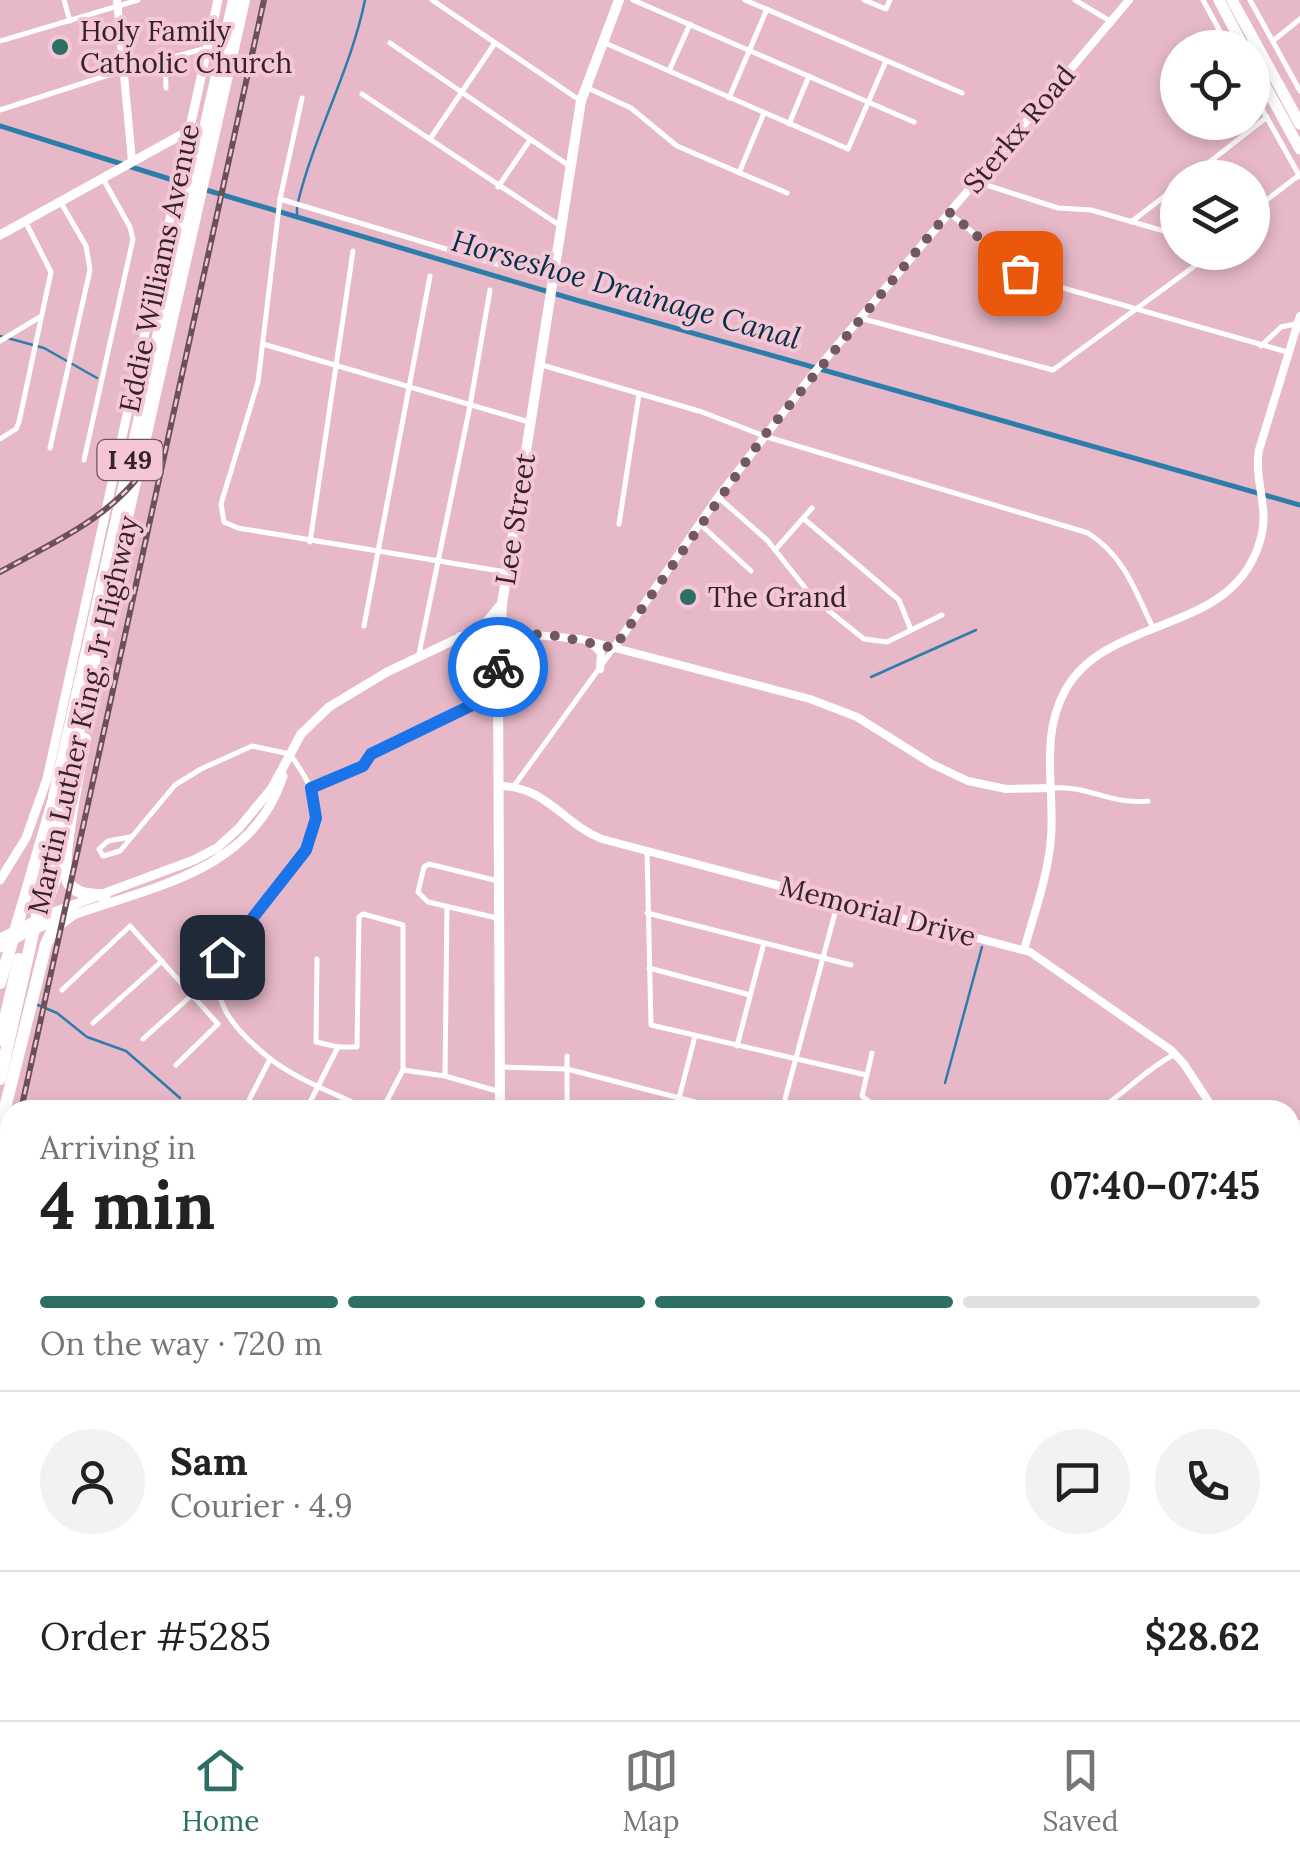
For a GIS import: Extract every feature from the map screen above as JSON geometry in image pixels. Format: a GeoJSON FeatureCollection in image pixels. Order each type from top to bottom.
{"type":"FeatureCollection","features":[{"type":"Feature","properties":{"kind":"highway","name":"Martin Luther King, Jr Highway"},"geometry":{"type":"LineString","coordinates":[[0,1079],[12,1008],[8,985],[234,0]]}},
{"type":"Feature","properties":{"kind":"highway","name":"Martin Luther King, Jr Highway"},"geometry":{"type":"LineString","coordinates":[[8,985],[107,610],[194,173],[244,0]]}},
{"type":"Feature","properties":{"kind":"highway"},"geometry":{"type":"LineString","coordinates":[[1218,0],[1234,30]]}},
{"type":"Feature","properties":{"kind":"highway"},"geometry":{"type":"LineString","coordinates":[[1232,0],[1300,124]]}},
{"type":"Feature","properties":{"kind":"highway"},"geometry":{"type":"LineString","coordinates":[[1270,95],[1300,149]]}},
{"type":"Feature","properties":{"kind":"highway"},"geometry":{"type":"LineString","coordinates":[[46,944],[35,924],[53,889],[66,844],[107,610]]}},
{"type":"Feature","properties":{"kind":"highway"},"geometry":{"type":"LineString","coordinates":[[66,844],[64,876],[68,883],[78,892],[105,899]]}},
{"type":"Feature","properties":{"kind":"highway"},"geometry":{"type":"LineString","coordinates":[[8,1100],[46,944],[54,928],[74,913]]}},
{"type":"Feature","properties":{"kind":"highway","name":"Martin Luther King, Jr Highway"},"geometry":{"type":"LineString","coordinates":[[0,1040],[12,1008]]}},
{"type":"Feature","properties":{"kind":"main road","name":"Eddie Williams Avenue"},"geometry":{"type":"LineString","coordinates":[[0,880],[26,838],[47,779],[176,193],[194,173],[190,130],[218,0]]}},
{"type":"Feature","properties":{"kind":"main road","name":"Lee Street"},"geometry":{"type":"LineString","coordinates":[[500,1100],[502,607],[581,101],[620,0]]}},
{"type":"Feature","properties":{"kind":"main road"},"geometry":{"type":"LineString","coordinates":[[0,235],[190,130]]}},
{"type":"Feature","properties":{"kind":"main road"},"geometry":{"type":"LineString","coordinates":[[460,637],[482,644],[499,656],[509,642],[523,633],[510,623],[502,607],[478,633]]}},
{"type":"Feature","properties":{"kind":"main road"},"geometry":{"type":"LineString","coordinates":[[0,948],[35,924],[74,913],[216,848],[260,804],[301,734],[328,707],[460,637],[500,632]]}},
{"type":"Feature","properties":{"kind":"main road"},"geometry":{"type":"LineString","coordinates":[[0,938],[105,899]]}},
{"type":"Feature","properties":{"kind":"street"},"geometry":{"type":"LineString","coordinates":[[64,0],[70,20]]}},
{"type":"Feature","properties":{"kind":"street"},"geometry":{"type":"LineString","coordinates":[[0,41],[138,0]]}},
{"type":"Feature","properties":{"kind":"street"},"geometry":{"type":"LineString","coordinates":[[432,0],[581,101]]}},
{"type":"Feature","properties":{"kind":"street"},"geometry":{"type":"LineString","coordinates":[[633,0],[914,122]]}},
{"type":"Feature","properties":{"kind":"street"},"geometry":{"type":"LineString","coordinates":[[745,0],[962,94]]}},
{"type":"Feature","properties":{"kind":"street"},"geometry":{"type":"LineString","coordinates":[[864,0],[886,9],[890,0]]}},
{"type":"Feature","properties":{"kind":"street"},"geometry":{"type":"LineString","coordinates":[[1075,0],[1110,21]]}},
{"type":"Feature","properties":{"kind":"street","name":"Sterkx Road"},"geometry":{"type":"LineString","coordinates":[[514,786],[764,436],[1129,0]]}},
{"type":"Feature","properties":{"kind":"street"},"geometry":{"type":"LineString","coordinates":[[1203,0],[1219,30]]}},
{"type":"Feature","properties":{"kind":"street"},"geometry":{"type":"LineString","coordinates":[[1250,0],[1300,91]]}},
{"type":"Feature","properties":{"kind":"street"},"geometry":{"type":"LineString","coordinates":[[118,3],[132,161]]}},
{"type":"Feature","properties":{"kind":"street"},"geometry":{"type":"LineString","coordinates":[[729,98],[767,9]]}},
{"type":"Feature","properties":{"kind":"street"},"geometry":{"type":"LineString","coordinates":[[1272,41],[1300,19]]}},
{"type":"Feature","properties":{"kind":"street"},"geometry":{"type":"LineString","coordinates":[[669,71],[690,24]]}},
{"type":"Feature","properties":{"kind":"street"},"geometry":{"type":"LineString","coordinates":[[602,42],[848,149],[886,61]]}},
{"type":"Feature","properties":{"kind":"street"},"geometry":{"type":"LineString","coordinates":[[390,43],[570,167]]}},
{"type":"Feature","properties":{"kind":"street"},"geometry":{"type":"LineString","coordinates":[[430,140],[495,44]]}},
{"type":"Feature","properties":{"kind":"street"},"geometry":{"type":"LineString","coordinates":[[0,110],[207,48]]}},
{"type":"Feature","properties":{"kind":"street"},"geometry":{"type":"LineString","coordinates":[[164,60],[166,88]]}},
{"type":"Feature","properties":{"kind":"street"},"geometry":{"type":"LineString","coordinates":[[789,124],[809,76]]}},
{"type":"Feature","properties":{"kind":"street"},"geometry":{"type":"LineString","coordinates":[[584,87],[631,108],[677,146],[787,193]]}},
{"type":"Feature","properties":{"kind":"street"},"geometry":{"type":"LineString","coordinates":[[362,94],[562,227]]}},
{"type":"Feature","properties":{"kind":"street"},"geometry":{"type":"LineString","coordinates":[[302,98],[276,223],[256,395],[220,511],[224,522],[310,542],[506,572]]}},
{"type":"Feature","properties":{"kind":"street"},"geometry":{"type":"LineString","coordinates":[[739,173],[764,113]]}},
{"type":"Feature","properties":{"kind":"street"},"geometry":{"type":"LineString","coordinates":[[1270,123],[1300,176],[1270,197]]}},
{"type":"Feature","properties":{"kind":"street"},"geometry":{"type":"LineString","coordinates":[[498,187],[531,139]]}},
{"type":"Feature","properties":{"kind":"street"},"geometry":{"type":"LineString","coordinates":[[1212,160],[1238,140]]}},
{"type":"Feature","properties":{"kind":"street"},"geometry":{"type":"LineString","coordinates":[[84,460],[133,239],[102,178]]}},
{"type":"Feature","properties":{"kind":"street"},"geometry":{"type":"LineString","coordinates":[[974,181],[1058,208],[1091,210],[1160,230]]}},
{"type":"Feature","properties":{"kind":"street"},"geometry":{"type":"LineString","coordinates":[[1132,222],[1160,200]]}},
{"type":"Feature","properties":{"kind":"street"},"geometry":{"type":"LineString","coordinates":[[50,448],[90,262],[86,246],[60,201]]}},
{"type":"Feature","properties":{"kind":"street"},"geometry":{"type":"LineString","coordinates":[[280,202],[496,264],[517,267],[556,261]]}},
{"type":"Feature","properties":{"kind":"street"},"geometry":{"type":"LineString","coordinates":[[949,212],[1028,278],[1287,352]]}},
{"type":"Feature","properties":{"kind":"street"},"geometry":{"type":"LineString","coordinates":[[0,440],[13,432],[19,422],[51,268],[25,221]]}},
{"type":"Feature","properties":{"kind":"street"},"geometry":{"type":"LineString","coordinates":[[310,542],[353,251]]}},
{"type":"Feature","properties":{"kind":"street"},"geometry":{"type":"LineString","coordinates":[[860,318],[1053,370],[1189,270]]}},
{"type":"Feature","properties":{"kind":"street"},"geometry":{"type":"LineString","coordinates":[[364,626],[430,276]]}},
{"type":"Feature","properties":{"kind":"street"},"geometry":{"type":"LineString","coordinates":[[419,657],[490,290]]}},
{"type":"Feature","properties":{"kind":"street"},"geometry":{"type":"LineString","coordinates":[[0,341],[41,316]]}},
{"type":"Feature","properties":{"kind":"street"},"geometry":{"type":"LineString","coordinates":[[1262,346],[1281,327],[1298,320]]}},
{"type":"Feature","properties":{"kind":"street"},"geometry":{"type":"LineString","coordinates":[[1024,950],[1049,853],[1049,731],[1066,688],[1085,664],[1104,650],[1203,609],[1239,578],[1260,543],[1265,510],[1258,450],[1298,320]]}},
{"type":"Feature","properties":{"kind":"street"},"geometry":{"type":"LineString","coordinates":[[263,344],[530,422]]}},
{"type":"Feature","properties":{"kind":"street"},"geometry":{"type":"LineString","coordinates":[[539,364],[1088,533],[1106,545],[1125,568],[1154,630]]}},
{"type":"Feature","properties":{"kind":"street"},"geometry":{"type":"LineString","coordinates":[[619,524],[639,394]]}},
{"type":"Feature","properties":{"kind":"street"},"geometry":{"type":"LineString","coordinates":[[718,496],[776,550],[806,590],[864,640],[887,642],[942,614]]}},
{"type":"Feature","properties":{"kind":"street"},"geometry":{"type":"LineString","coordinates":[[776,550],[812,508]]}},
{"type":"Feature","properties":{"kind":"street"},"geometry":{"type":"LineString","coordinates":[[803,518],[899,600],[911,630]]}},
{"type":"Feature","properties":{"kind":"street"},"geometry":{"type":"LineString","coordinates":[[700,524],[751,570]]}},
{"type":"Feature","properties":{"kind":"street"},"geometry":{"type":"LineString","coordinates":[[631,623],[630,641],[642,655]]}},
{"type":"Feature","properties":{"kind":"street"},"geometry":{"type":"LineString","coordinates":[[500,632],[589,641],[836,708],[968,781],[1006,788],[1077,787],[1122,802],[1148,801]]}},
{"type":"Feature","properties":{"kind":"street"},"geometry":{"type":"LineString","coordinates":[[589,641],[601,653],[600,668]]}},
{"type":"Feature","properties":{"kind":"street"},"geometry":{"type":"LineString","coordinates":[[311,788],[363,766],[371,754],[499,692]]}},
{"type":"Feature","properties":{"kind":"street"},"geometry":{"type":"LineString","coordinates":[[130,837],[108,841],[99,848],[108,857],[126,846],[175,786],[201,768],[252,746],[290,754],[311,788],[316,811],[312,838],[298,865],[222,957],[217,990],[224,1012],[270,1060],[349,1100]]}},
{"type":"Feature","properties":{"kind":"street","name":"Memorial Drive"},"geometry":{"type":"LineString","coordinates":[[500,786],[514,786],[548,800],[584,832],[1024,950],[1045,960],[1176,1054],[1207,1100]]}},
{"type":"Feature","properties":{"kind":"street"},"geometry":{"type":"LineString","coordinates":[[647,851],[652,1026],[866,1075]]}},
{"type":"Feature","properties":{"kind":"street"},"geometry":{"type":"LineString","coordinates":[[499,918],[428,902],[418,892],[424,866],[436,864],[501,882]]}},
{"type":"Feature","properties":{"kind":"street"},"geometry":{"type":"LineString","coordinates":[[785,1100],[838,900]]}},
{"type":"Feature","properties":{"kind":"street"},"geometry":{"type":"LineString","coordinates":[[445,1076],[446,907]]}},
{"type":"Feature","properties":{"kind":"street"},"geometry":{"type":"LineString","coordinates":[[647,913],[851,966]]}},
{"type":"Feature","properties":{"kind":"street"},"geometry":{"type":"LineString","coordinates":[[317,959],[316,1042],[357,1047],[359,917],[363,914],[402,925],[403,1070],[387,1100]]}},
{"type":"Feature","properties":{"kind":"street"},"geometry":{"type":"LineString","coordinates":[[62,990],[130,926],[218,1024],[176,1065]]}},
{"type":"Feature","properties":{"kind":"street"},"geometry":{"type":"LineString","coordinates":[[737,1046],[764,943]]}},
{"type":"Feature","properties":{"kind":"street"},"geometry":{"type":"LineString","coordinates":[[94,1023],[162,960]]}},
{"type":"Feature","properties":{"kind":"street"},"geometry":{"type":"LineString","coordinates":[[649,968],[750,995]]}},
{"type":"Feature","properties":{"kind":"street"},"geometry":{"type":"LineString","coordinates":[[143,1039],[192,995],[217,990]]}},
{"type":"Feature","properties":{"kind":"street"},"geometry":{"type":"LineString","coordinates":[[679,1098],[695,1036]]}},
{"type":"Feature","properties":{"kind":"street"},"geometry":{"type":"LineString","coordinates":[[311,1100],[338,1047]]}},
{"type":"Feature","properties":{"kind":"street"},"geometry":{"type":"LineString","coordinates":[[867,1100],[862,1096],[872,1054]]}},
{"type":"Feature","properties":{"kind":"street"},"geometry":{"type":"LineString","coordinates":[[1114,1100],[1142,1073],[1176,1054]]}},
{"type":"Feature","properties":{"kind":"street"},"geometry":{"type":"LineString","coordinates":[[567,1056],[567,1100]]}},
{"type":"Feature","properties":{"kind":"street"},"geometry":{"type":"LineString","coordinates":[[249,1100],[270,1060]]}},
{"type":"Feature","properties":{"kind":"street"},"geometry":{"type":"LineString","coordinates":[[499,1066],[567,1069],[687,1100]]}},
{"type":"Feature","properties":{"kind":"street"},"geometry":{"type":"LineString","coordinates":[[403,1070],[445,1076],[500,1092]]}},
{"type":"Feature","properties":{"kind":"waterway"},"geometry":{"type":"LineString","coordinates":[[298,202],[365,0]]}},
{"type":"Feature","properties":{"kind":"waterway","name":"Horseshoe Drainage Canal"},"geometry":{"type":"LineString","coordinates":[[0,126],[192,186]]}},
{"type":"Feature","properties":{"kind":"waterway","name":"Horseshoe Drainage Canal"},"geometry":{"type":"LineString","coordinates":[[203,189],[576,300],[1300,505]]}},
{"type":"Feature","properties":{"kind":"waterway"},"geometry":{"type":"LineString","coordinates":[[297,208],[297,218]]}},
{"type":"Feature","properties":{"kind":"waterway"},"geometry":{"type":"LineString","coordinates":[[0,336],[44,348],[97,378]]}},
{"type":"Feature","properties":{"kind":"waterway"},"geometry":{"type":"LineString","coordinates":[[871,677],[976,630]]}},
{"type":"Feature","properties":{"kind":"waterway"},"geometry":{"type":"LineString","coordinates":[[945,1083],[982,947]]}},
{"type":"Feature","properties":{"kind":"waterway"},"geometry":{"type":"LineString","coordinates":[[38,1005],[57,1013],[87,1037],[126,1051],[180,1098]]}},
{"type":"Feature","properties":{"kind":"railway"},"geometry":{"type":"LineString","coordinates":[[23,1100],[264,0]]}},
{"type":"Feature","properties":{"kind":"railway"},"geometry":{"type":"LineString","coordinates":[[0,572],[69,534],[112,504],[130,487],[159,443]]}},
{"type":"Feature","properties":{"kind":"way so far"},"geometry":{"type":"LineString","coordinates":[[498,667],[500,632],[580,639],[614,648],[764,436],[949,212],[1020,273]]}},
{"type":"Feature","properties":{"kind":"place","name":"Holy Family Catholic Church"},"geometry":{"type":"Point","coordinates":[60,47]}},
{"type":"Feature","properties":{"kind":"place","name":"The Grand"},"geometry":{"type":"Point","coordinates":[688,597]}},
{"type":"Feature","properties":{"kind":"route"},"geometry":{"type":"LineString","coordinates":[[222,957],[306,850],[316,818],[311,788],[363,766],[371,754],[499,692],[498,667]]}}]}
